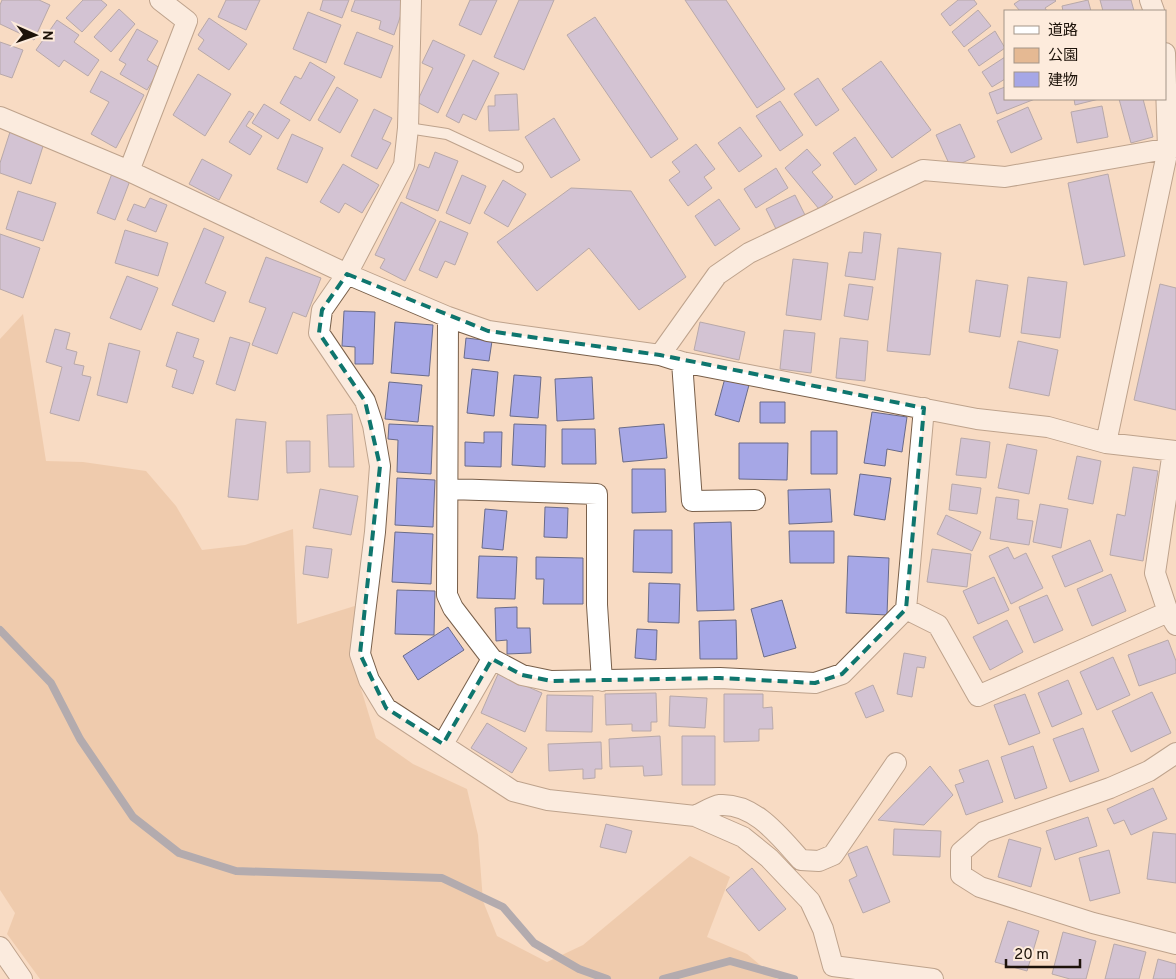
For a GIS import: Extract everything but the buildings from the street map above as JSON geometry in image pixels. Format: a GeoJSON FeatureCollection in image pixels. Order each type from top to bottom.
{"type":"FeatureCollection","features":[{"type":"Feature","properties":{"kind":"street"},"geometry":{"type":"LineString","coordinates":[[129,171],[187,21],[160,0]]}},
{"type":"Feature","properties":{"kind":"street"},"geometry":{"type":"LineString","coordinates":[[411,0],[408,128],[404,165],[347,274],[322,310],[319,333],[365,401],[374,425],[380,466],[375,532],[360,654],[369,680],[386,708],[513,791],[548,800],[695,816],[743,837],[769,858],[810,901],[823,929],[831,972],[933,979]]}},
{"type":"Feature","properties":{"kind":"street"},"geometry":{"type":"LineString","coordinates":[[1106,443],[1172,148],[1166,67]]}},
{"type":"Feature","properties":{"kind":"street"},"geometry":{"type":"LineString","coordinates":[[0,117],[129,171],[347,274],[448,317],[488,331],[660,355],[682,362],[976,419],[1048,427],[1106,443],[1174,451],[1155,573],[1172,618],[978,696],[938,625],[906,609]]}},
{"type":"Feature","properties":{"kind":"street"},"geometry":{"type":"LineString","coordinates":[[660,355],[717,275],[749,253],[923,170],[1005,177],[1172,148]]}},
{"type":"Feature","properties":{"kind":"street"},"geometry":{"type":"LineString","coordinates":[[448,317],[449,489],[447,595],[453,608],[492,658],[522,675],[551,681],[720,678],[815,683],[842,674],[906,609],[924,408]]}},
{"type":"Feature","properties":{"kind":"street"},"geometry":{"type":"LineString","coordinates":[[682,362],[692,501],[756,500]]}},
{"type":"Feature","properties":{"kind":"street"},"geometry":{"type":"LineString","coordinates":[[449,489],[597,494],[597,605],[602,681]]}},
{"type":"Feature","properties":{"kind":"street"},"geometry":{"type":"LineString","coordinates":[[443,744],[492,658]]}},
{"type":"Feature","properties":{"kind":"street"},"geometry":{"type":"LineString","coordinates":[[1176,753],[1149,771],[1110,788],[984,832],[961,852],[961,875],[980,887],[1084,920],[1176,944]]}},
{"type":"Feature","properties":{"kind":"street"},"geometry":{"type":"LineString","coordinates":[[695,816],[719,805],[738,808],[765,821],[800,860],[819,861],[833,855],[896,763]]}},
{"type":"Feature","properties":{"kind":"street"},"geometry":{"type":"LineString","coordinates":[[0,947],[22,979]]}},
{"type":"Feature","properties":{"kind":"lane"},"geometry":{"type":"LineString","coordinates":[[408,128],[447,134],[518,166]]}},
{"type":"Feature","properties":{"kind":"highlighted area"},"geometry":{"type":"Polygon","coordinates":[[[347,274],[488,331],[660,355],[924,408],[906,609],[842,674],[815,683],[720,678],[551,681],[522,675],[492,659],[443,744],[386,708],[360,654],[380,466],[365,401],[319,333],[322,310],[347,274]]]}},
{"type":"Feature","properties":{"kind":"green space"},"geometry":{"type":"Polygon","coordinates":[[[23,314],[46,461],[83,462],[146,471],[176,506],[202,550],[245,545],[293,529],[297,624],[361,604],[358,679],[376,738],[413,764],[467,789],[478,835],[483,901],[497,936],[547,962],[583,945],[690,856],[730,877],[707,937],[747,954],[777,979],[40,979],[7,934],[15,913],[0,890],[0,339],[23,314]]]}},
{"type":"Feature","properties":{"kind":"waterway"},"geometry":{"type":"LineString","coordinates":[[0,630],[51,683],[80,739],[133,817],[179,853],[236,871],[442,878],[503,907],[534,943],[579,969],[607,979]]}},
{"type":"Feature","properties":{"kind":"waterway"},"geometry":{"type":"LineString","coordinates":[[663,979],[730,961],[794,979]]}}]}
